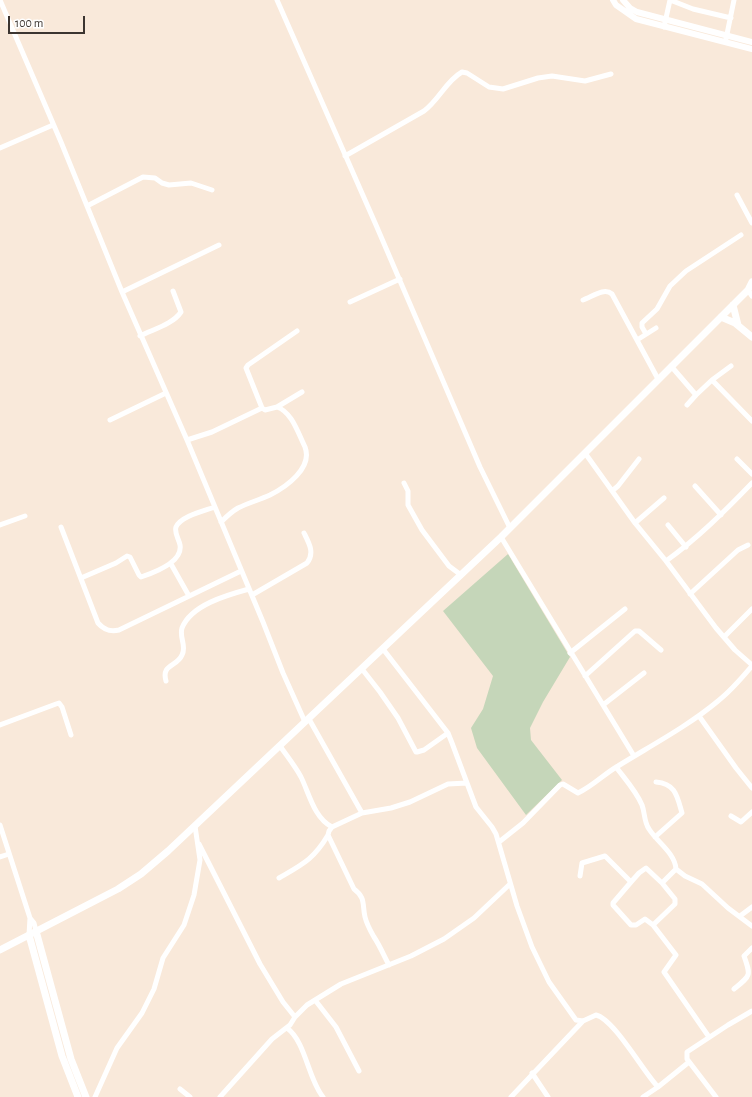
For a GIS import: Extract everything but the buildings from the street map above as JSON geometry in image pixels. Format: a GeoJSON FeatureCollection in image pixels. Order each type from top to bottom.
{"type":"FeatureCollection","features":[{"type":"Feature","properties":{"kind":"main road"},"geometry":{"type":"LineString","coordinates":[[0,950],[122,887],[150,867],[501,537],[721,316],[751,291],[752,282]]}},
{"type":"Feature","properties":{"kind":"main road"},"geometry":{"type":"LineString","coordinates":[[733,305],[738,326]]}},
{"type":"Feature","properties":{"kind":"main road"},"geometry":{"type":"LineString","coordinates":[[721,316],[738,326],[752,337]]}},
{"type":"Feature","properties":{"kind":"main road"},"geometry":{"type":"LineString","coordinates":[[36,931],[71,1059],[86,1097]]}},
{"type":"Feature","properties":{"kind":"main road"},"geometry":{"type":"LineString","coordinates":[[29,935],[62,1056],[78,1097]]}},
{"type":"Feature","properties":{"kind":"street"},"geometry":{"type":"LineString","coordinates":[[0,0],[53,124],[140,336],[187,440],[283,673],[307,721],[362,814]]}},
{"type":"Feature","properties":{"kind":"street"},"geometry":{"type":"LineString","coordinates":[[277,0],[400,279],[480,467],[510,528]]}},
{"type":"Feature","properties":{"kind":"street"},"geometry":{"type":"LineString","coordinates":[[613,0],[616,5],[636,19],[752,49]]}},
{"type":"Feature","properties":{"kind":"street"},"geometry":{"type":"LineString","coordinates":[[623,0],[630,8],[637,12],[752,42]]}},
{"type":"Feature","properties":{"kind":"street"},"geometry":{"type":"LineString","coordinates":[[664,27],[670,0],[694,9],[731,18]]}},
{"type":"Feature","properties":{"kind":"street"},"geometry":{"type":"LineString","coordinates":[[726,42],[734,0]]}},
{"type":"Feature","properties":{"kind":"street"},"geometry":{"type":"LineString","coordinates":[[345,156],[424,111],[434,102],[451,80],[462,72],[467,73],[489,87],[503,89],[538,78],[552,76],[585,81],[611,74]]}},
{"type":"Feature","properties":{"kind":"street"},"geometry":{"type":"LineString","coordinates":[[0,148],[53,124]]}},
{"type":"Feature","properties":{"kind":"street"},"geometry":{"type":"LineString","coordinates":[[87,206],[143,177],[155,178],[162,183],[169,185],[184,182],[212,190]]}},
{"type":"Feature","properties":{"kind":"street"},"geometry":{"type":"LineString","coordinates":[[737,195],[752,223]]}},
{"type":"Feature","properties":{"kind":"street"},"geometry":{"type":"LineString","coordinates":[[646,334],[642,327],[642,323],[657,309],[670,286],[686,271],[741,235]]}},
{"type":"Feature","properties":{"kind":"street"},"geometry":{"type":"LineString","coordinates":[[122,292],[219,245]]}},
{"type":"Feature","properties":{"kind":"street"},"geometry":{"type":"LineString","coordinates":[[350,302],[400,279]]}},
{"type":"Feature","properties":{"kind":"street"},"geometry":{"type":"LineString","coordinates":[[140,336],[174,320],[179,315],[181,312],[173,291]]}},
{"type":"Feature","properties":{"kind":"street"},"geometry":{"type":"LineString","coordinates":[[584,300],[604,291],[611,292],[658,379]]}},
{"type":"Feature","properties":{"kind":"street"},"geometry":{"type":"LineString","coordinates":[[637,340],[656,328]]}},
{"type":"Feature","properties":{"kind":"street"},"geometry":{"type":"LineString","coordinates":[[262,408],[247,367],[297,331]]}},
{"type":"Feature","properties":{"kind":"street"},"geometry":{"type":"LineString","coordinates":[[671,366],[696,395]]}},
{"type":"Feature","properties":{"kind":"street"},"geometry":{"type":"LineString","coordinates":[[687,405],[712,380],[731,366]]}},
{"type":"Feature","properties":{"kind":"street"},"geometry":{"type":"LineString","coordinates":[[712,380],[752,421]]}},
{"type":"Feature","properties":{"kind":"street"},"geometry":{"type":"LineString","coordinates":[[187,440],[217,430],[262,408],[266,410],[277,407],[302,392]]}},
{"type":"Feature","properties":{"kind":"street"},"geometry":{"type":"LineString","coordinates":[[110,420],[166,393]]}},
{"type":"Feature","properties":{"kind":"street"},"geometry":{"type":"LineString","coordinates":[[221,522],[231,512],[240,507],[279,490],[294,479],[304,465],[307,458],[305,447],[289,416],[282,408],[277,407]]}},
{"type":"Feature","properties":{"kind":"street"},"geometry":{"type":"LineString","coordinates":[[499,842],[523,823],[560,785],[563,784],[575,792],[579,792],[595,783],[616,767],[699,716],[719,701],[737,684],[752,666],[735,650],[690,594],[666,561],[635,523],[585,453]]}},
{"type":"Feature","properties":{"kind":"street"},"geometry":{"type":"LineString","coordinates":[[612,491],[618,486],[639,459]]}},
{"type":"Feature","properties":{"kind":"street"},"geometry":{"type":"LineString","coordinates":[[738,459],[752,474]]}},
{"type":"Feature","properties":{"kind":"street"},"geometry":{"type":"LineString","coordinates":[[404,483],[408,491],[408,505],[422,530],[449,566],[460,576]]}},
{"type":"Feature","properties":{"kind":"street"},"geometry":{"type":"LineString","coordinates":[[666,561],[686,547],[721,515],[752,483]]}},
{"type":"Feature","properties":{"kind":"street"},"geometry":{"type":"LineString","coordinates":[[695,486],[721,515]]}},
{"type":"Feature","properties":{"kind":"street"},"geometry":{"type":"LineString","coordinates":[[635,523],[664,498]]}},
{"type":"Feature","properties":{"kind":"street"},"geometry":{"type":"LineString","coordinates":[[81,578],[116,563],[127,556],[130,557],[141,577],[171,564],[178,555],[180,548],[176,532],[176,528],[179,524],[184,519],[192,515],[214,507]]}},
{"type":"Feature","properties":{"kind":"street"},"geometry":{"type":"LineString","coordinates":[[0,525],[25,516]]}},
{"type":"Feature","properties":{"kind":"street"},"geometry":{"type":"LineString","coordinates":[[668,525],[686,547]]}},
{"type":"Feature","properties":{"kind":"street"},"geometry":{"type":"LineString","coordinates":[[61,527],[98,623],[103,628],[113,631],[119,630],[241,571]]}},
{"type":"Feature","properties":{"kind":"street"},"geometry":{"type":"LineString","coordinates":[[252,595],[307,563],[311,555],[311,550],[304,533]]}},
{"type":"Feature","properties":{"kind":"street"},"geometry":{"type":"LineString","coordinates":[[501,537],[570,653],[634,756]]}},
{"type":"Feature","properties":{"kind":"street"},"geometry":{"type":"LineString","coordinates":[[690,594],[738,550],[748,545]]}},
{"type":"Feature","properties":{"kind":"street"},"geometry":{"type":"LineString","coordinates":[[171,564],[189,596]]}},
{"type":"Feature","properties":{"kind":"street"},"geometry":{"type":"LineString","coordinates":[[166,681],[165,676],[167,668],[179,660],[182,655],[184,647],[182,632],[188,617],[201,608],[232,593],[249,588]]}},
{"type":"Feature","properties":{"kind":"street"},"geometry":{"type":"LineString","coordinates":[[570,653],[625,609]]}},
{"type":"Feature","properties":{"kind":"street"},"geometry":{"type":"LineString","coordinates":[[724,637],[752,609]]}},
{"type":"Feature","properties":{"kind":"street"},"geometry":{"type":"LineString","coordinates":[[585,676],[635,631],[639,631],[661,650]]}},
{"type":"Feature","properties":{"kind":"street"},"geometry":{"type":"LineString","coordinates":[[383,649],[448,733],[476,807],[492,827],[499,842],[510,884],[524,927],[543,971],[574,1018],[578,1021],[582,1021]]}},
{"type":"Feature","properties":{"kind":"street"},"geometry":{"type":"LineString","coordinates":[[362,669],[398,718],[416,752],[424,750],[448,733]]}},
{"type":"Feature","properties":{"kind":"street"},"geometry":{"type":"LineString","coordinates":[[603,705],[644,673]]}},
{"type":"Feature","properties":{"kind":"street"},"geometry":{"type":"LineString","coordinates":[[0,725],[59,703],[62,707],[71,735]]}},
{"type":"Feature","properties":{"kind":"street"},"geometry":{"type":"LineString","coordinates":[[699,716],[752,788]]}},
{"type":"Feature","properties":{"kind":"street"},"geometry":{"type":"LineString","coordinates":[[280,746],[300,776],[319,816],[332,827]]}},
{"type":"Feature","properties":{"kind":"street"},"geometry":{"type":"LineString","coordinates":[[616,767],[637,794],[647,826],[672,857],[675,862],[676,869],[685,876],[704,886],[752,926]]}},
{"type":"Feature","properties":{"kind":"street"},"geometry":{"type":"LineString","coordinates":[[655,837],[682,813],[674,790],[666,783],[656,782]]}},
{"type":"Feature","properties":{"kind":"street"},"geometry":{"type":"LineString","coordinates":[[279,878],[315,855],[332,827],[362,814],[391,808],[410,802],[448,784],[467,783]]}},
{"type":"Feature","properties":{"kind":"street"},"geometry":{"type":"LineString","coordinates":[[731,816],[741,822],[752,812]]}},
{"type":"Feature","properties":{"kind":"street"},"geometry":{"type":"LineString","coordinates":[[0,824],[30,918],[34,923],[36,931]]}},
{"type":"Feature","properties":{"kind":"street"},"geometry":{"type":"LineString","coordinates":[[96,1097],[117,1048],[142,1013],[154,989],[163,958],[184,925],[194,895],[200,860],[195,826]]}},
{"type":"Feature","properties":{"kind":"street"},"geometry":{"type":"LineString","coordinates":[[328,835],[354,889],[360,893],[362,897],[364,915],[369,929],[389,965]]}},
{"type":"Feature","properties":{"kind":"street"},"geometry":{"type":"LineString","coordinates":[[197,839],[260,964],[283,1002],[295,1017]]}},
{"type":"Feature","properties":{"kind":"street"},"geometry":{"type":"LineString","coordinates":[[0,857],[9,854]]}},
{"type":"Feature","properties":{"kind":"street"},"geometry":{"type":"LineString","coordinates":[[580,876],[582,863],[605,856],[631,882]]}},
{"type":"Feature","properties":{"kind":"street"},"geometry":{"type":"LineString","coordinates":[[653,925],[676,902],[662,883],[646,868],[639,873],[613,903],[613,905],[631,926],[636,925],[645,919],[653,925],[676,955],[665,970],[665,973],[709,1037]]}},
{"type":"Feature","properties":{"kind":"street"},"geometry":{"type":"LineString","coordinates":[[662,883],[676,869]]}},
{"type":"Feature","properties":{"kind":"street"},"geometry":{"type":"LineString","coordinates":[[220,1097],[272,1039],[287,1028],[300,1011],[314,1000],[341,984],[422,951],[454,933],[474,918],[510,884]]}},
{"type":"Feature","properties":{"kind":"street"},"geometry":{"type":"LineString","coordinates":[[740,916],[752,907]]}},
{"type":"Feature","properties":{"kind":"street"},"geometry":{"type":"LineString","coordinates":[[29,935],[30,918]]}},
{"type":"Feature","properties":{"kind":"street"},"geometry":{"type":"LineString","coordinates":[[734,989],[748,976],[749,970],[744,956],[752,948]]}},
{"type":"Feature","properties":{"kind":"street"},"geometry":{"type":"LineString","coordinates":[[314,1000],[336,1027],[359,1071]]}},
{"type":"Feature","properties":{"kind":"street"},"geometry":{"type":"LineString","coordinates":[[716,1097],[689,1062],[686,1056],[687,1052],[752,1011]]}},
{"type":"Feature","properties":{"kind":"street"},"geometry":{"type":"LineString","coordinates":[[510,1097],[582,1021],[596,1016],[604,1019],[658,1087]]}},
{"type":"Feature","properties":{"kind":"street"},"geometry":{"type":"LineString","coordinates":[[287,1028],[292,1032],[296,1039],[321,1096]]}},
{"type":"Feature","properties":{"kind":"street"},"geometry":{"type":"LineString","coordinates":[[642,1097],[658,1087],[689,1062]]}},
{"type":"Feature","properties":{"kind":"street"},"geometry":{"type":"LineString","coordinates":[[532,1073],[548,1097]]}},
{"type":"Feature","properties":{"kind":"street"},"geometry":{"type":"LineString","coordinates":[[180,1088],[190,1097]]}},
{"type":"Feature","properties":{"kind":"green space"},"geometry":{"type":"Polygon","coordinates":[[[508,554],[570,657],[543,702],[530,728],[531,740],[562,780],[526,815],[477,748],[471,728],[483,709],[493,676],[443,611],[508,554]]]}}]}
